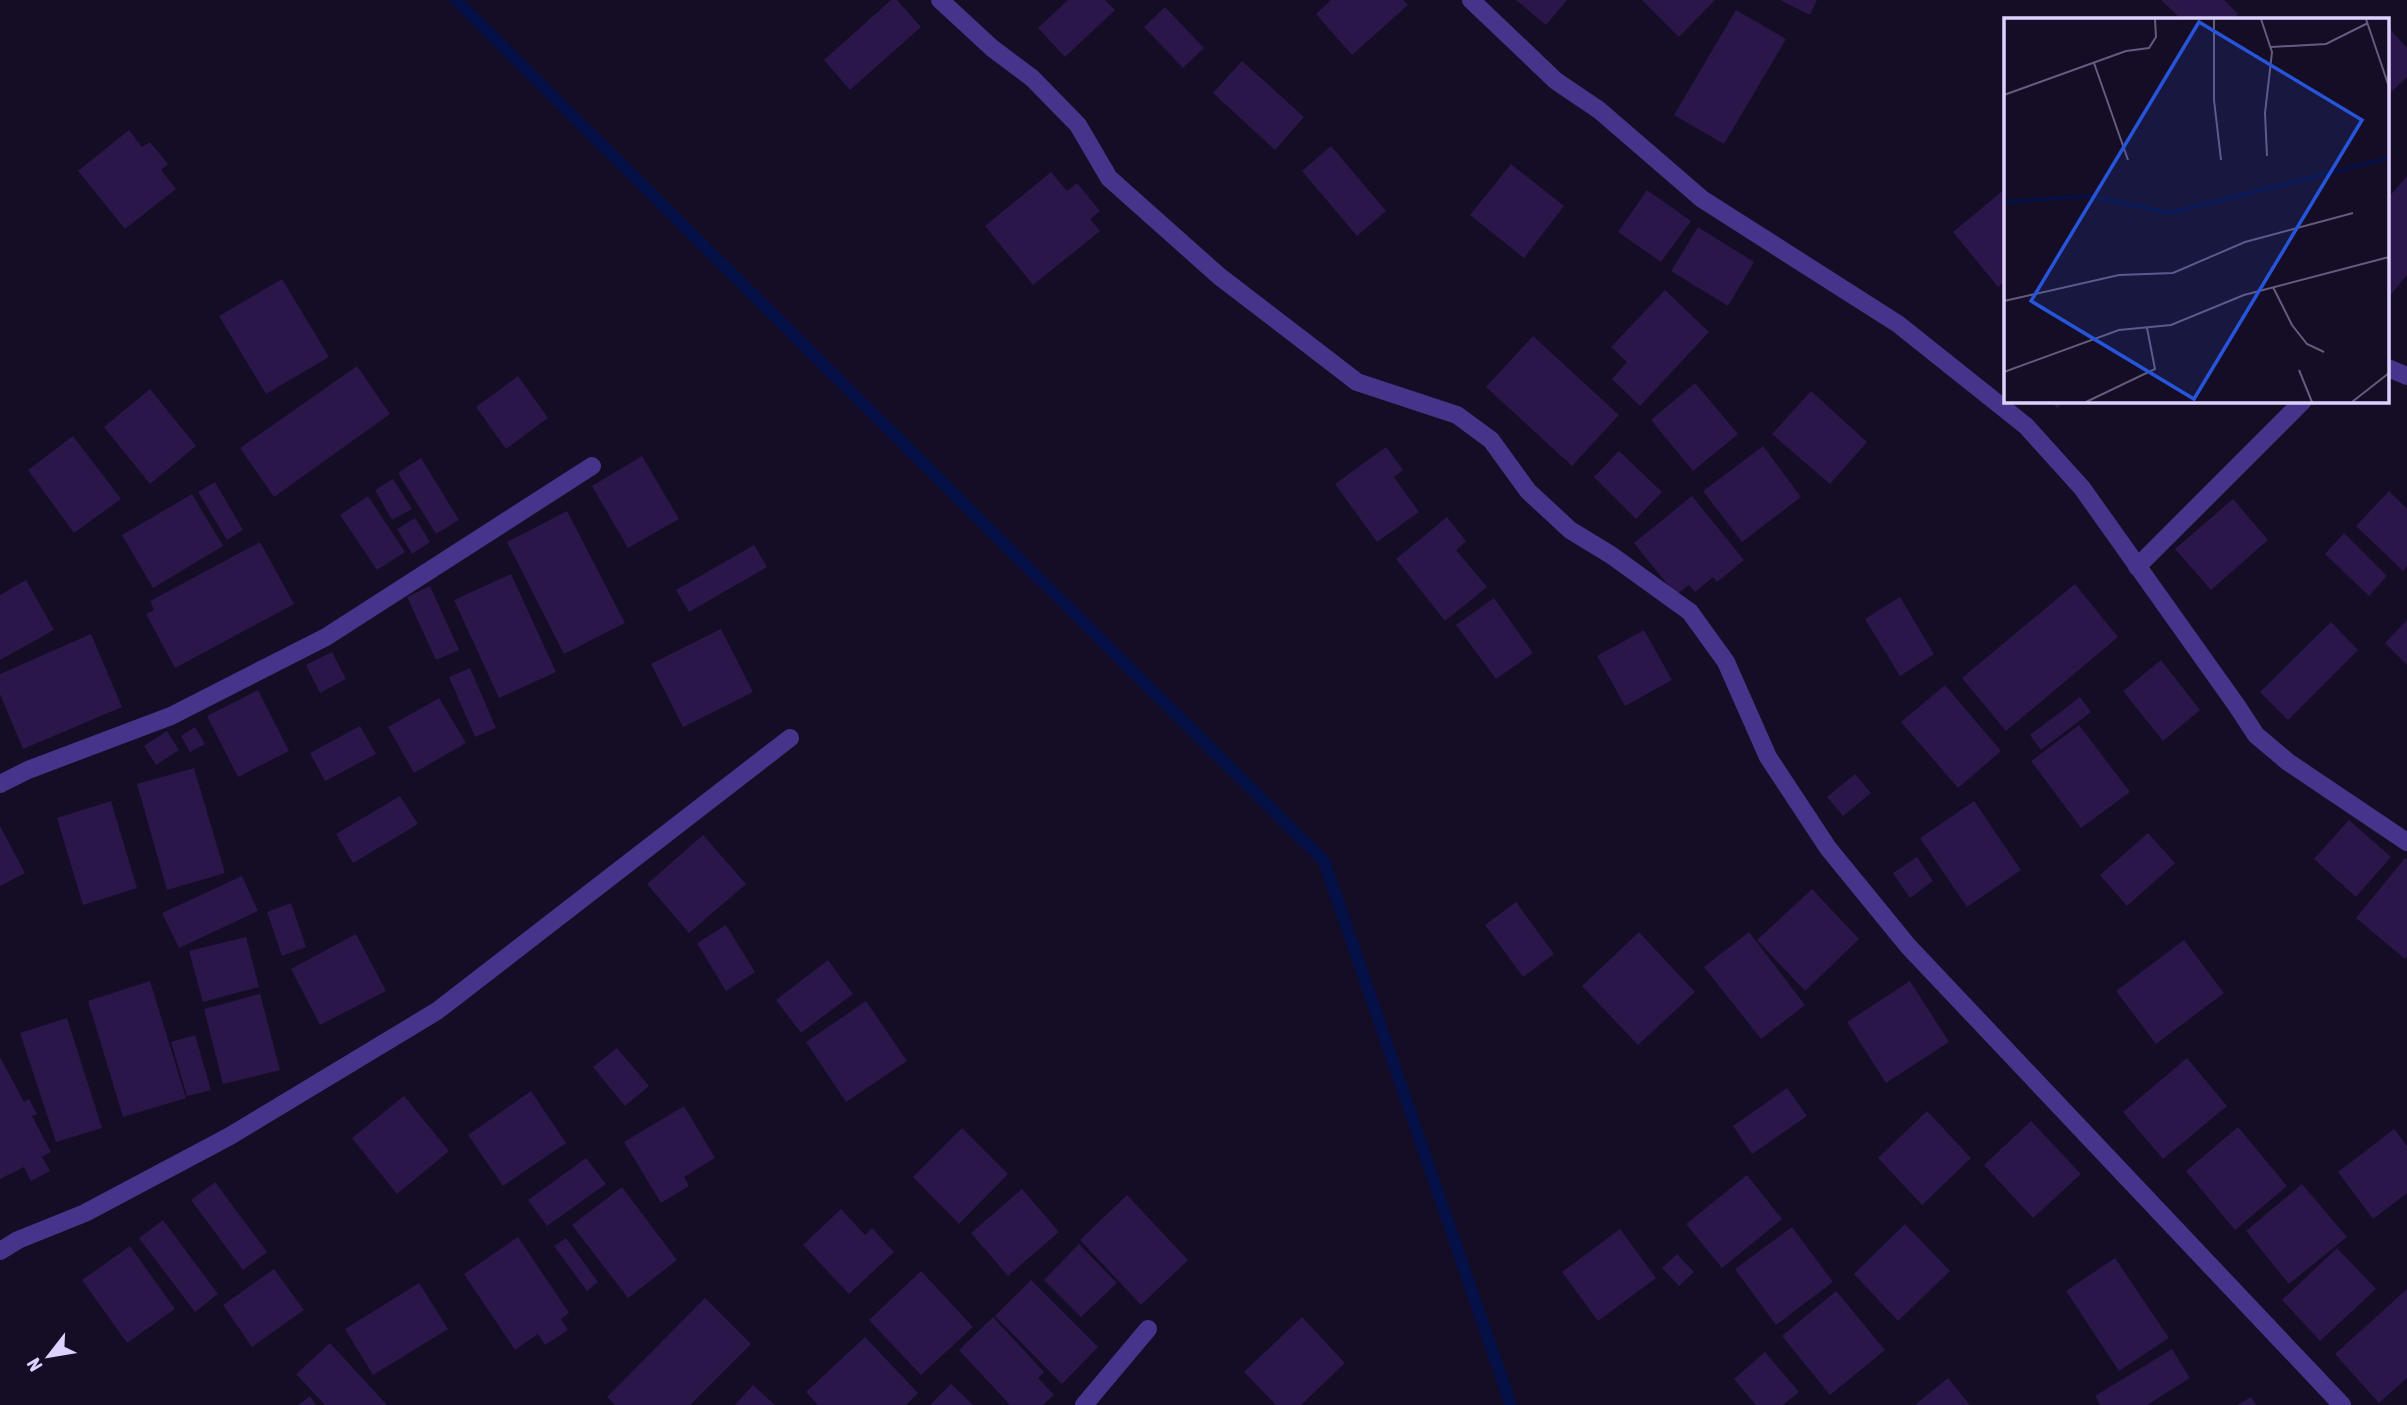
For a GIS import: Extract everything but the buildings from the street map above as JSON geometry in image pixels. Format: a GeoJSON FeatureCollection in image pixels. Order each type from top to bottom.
{"type":"FeatureCollection","features":[{"type":"Feature","properties":{"kind":"street"},"geometry":{"type":"LineString","coordinates":[[940,0],[992,48],[1032,78],[1078,125],[1109,178],[1219,276],[1357,382],[1457,415],[1491,440],[1528,491],[1570,530],[1611,555],[1690,612],[1726,662],[1768,757],[1828,848],[1890,924],[2342,1405]]}},
{"type":"Feature","properties":{"kind":"street"},"geometry":{"type":"LineString","coordinates":[[1471,0],[1556,81],[1599,110],[1702,199],[1898,324],[2026,426],[2082,488],[2256,735],[2288,762],[2407,842]]}},
{"type":"Feature","properties":{"kind":"street"},"geometry":{"type":"LineString","coordinates":[[2390,369],[2407,376]]}},
{"type":"Feature","properties":{"kind":"street"},"geometry":{"type":"LineString","coordinates":[[2137,567],[2302,402]]}},
{"type":"Feature","properties":{"kind":"street"},"geometry":{"type":"LineString","coordinates":[[0,784],[28,770],[171,716],[326,638],[592,466]]}},
{"type":"Feature","properties":{"kind":"street"},"geometry":{"type":"LineString","coordinates":[[0,1251],[18,1240],[85,1213],[230,1136],[437,1012],[790,738]]}},
{"type":"Feature","properties":{"kind":"street"},"geometry":{"type":"LineString","coordinates":[[1084,1405],[1148,1329]]}},
{"type":"Feature","properties":{"kind":"waterway"},"geometry":{"type":"LineString","coordinates":[[456,0],[1324,861],[1511,1405]]}}]}
